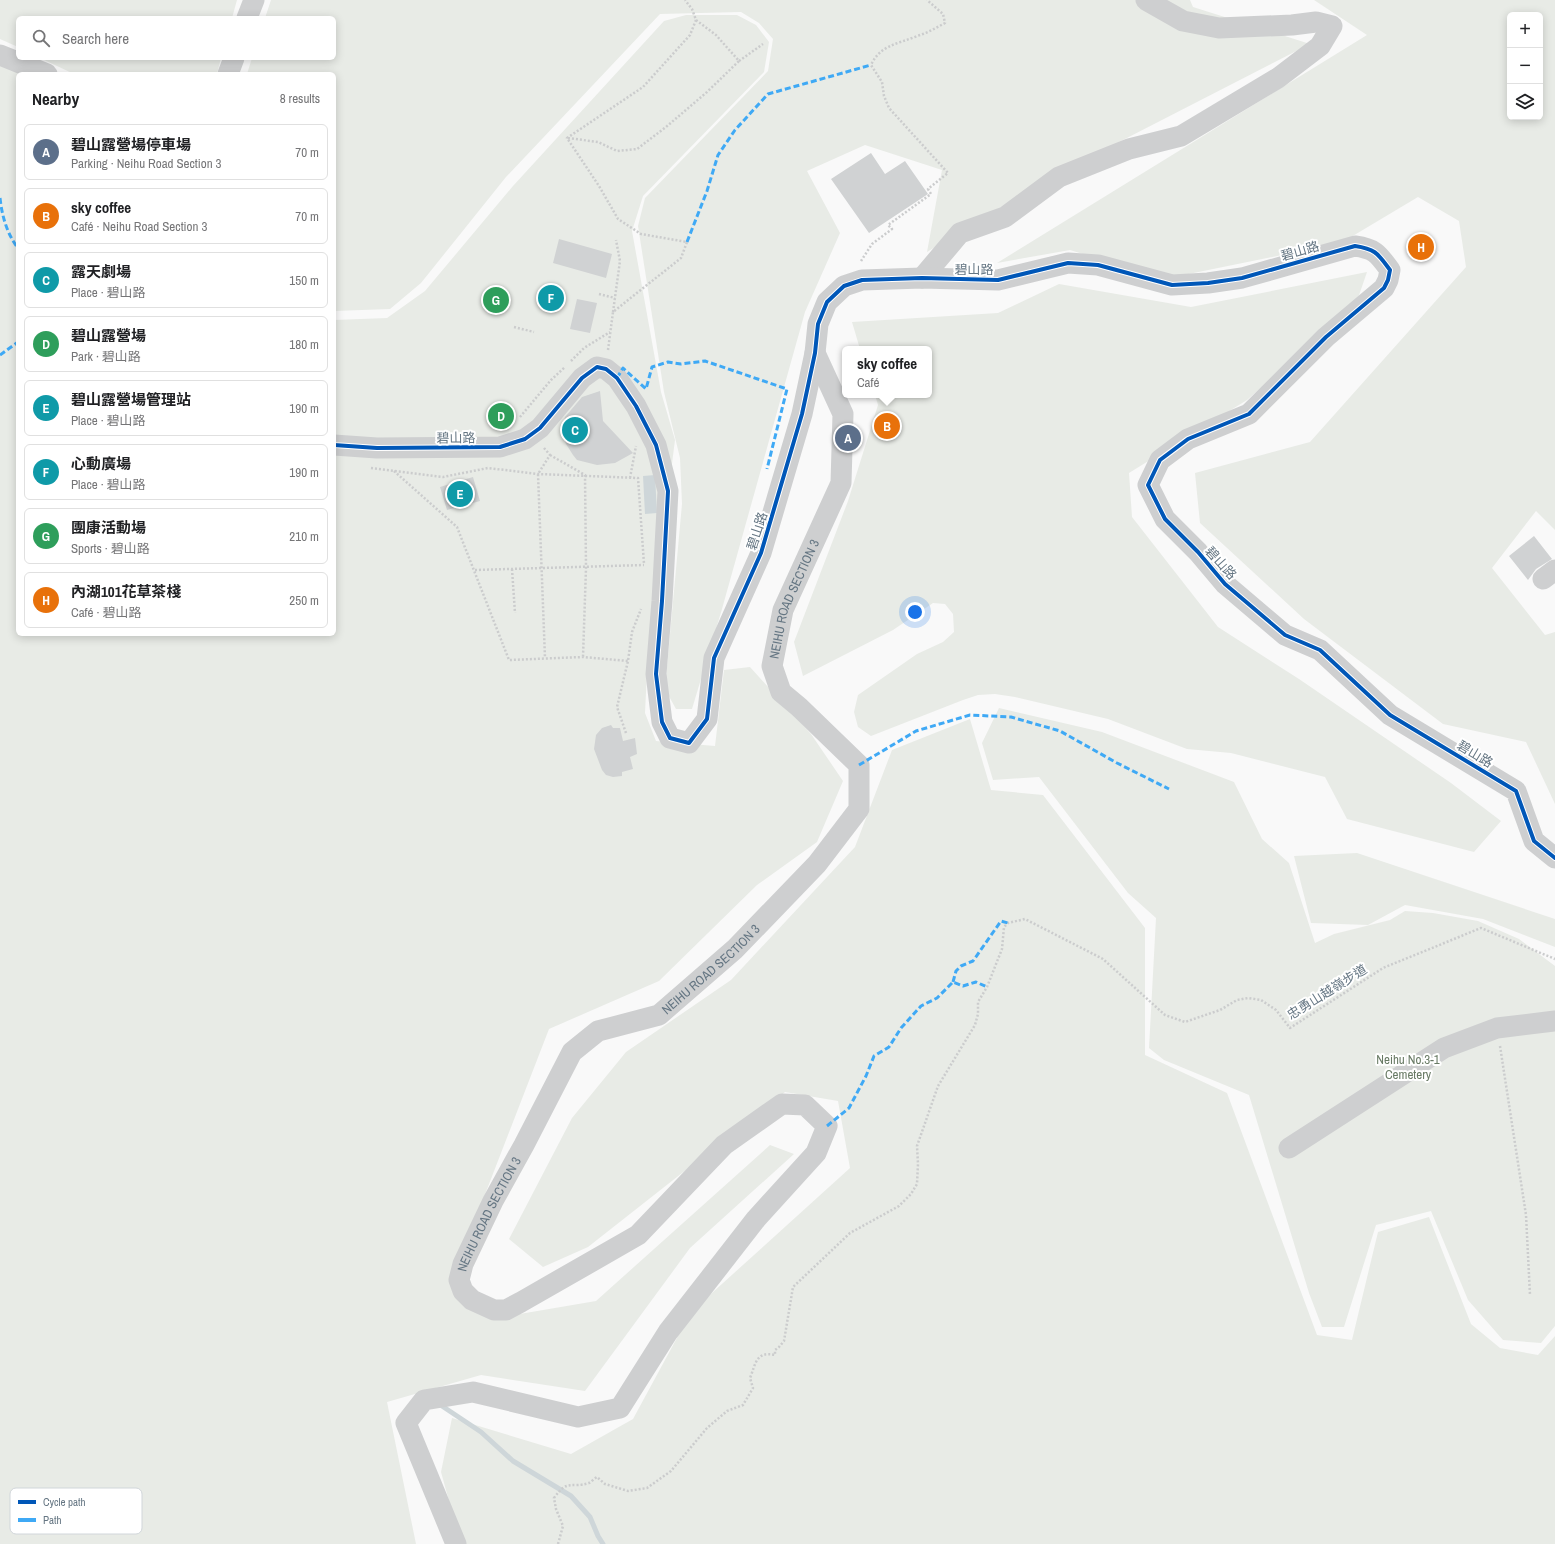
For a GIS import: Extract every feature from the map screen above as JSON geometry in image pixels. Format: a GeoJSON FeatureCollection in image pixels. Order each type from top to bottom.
{"type":"FeatureCollection","features":[{"type":"Feature","properties":{"kind":"street"},"geometry":{"type":"LineString","coordinates":[[248,16],[254,0]]}},
{"type":"Feature","properties":{"kind":"street"},"geometry":{"type":"LineString","coordinates":[[922,278],[960,233],[1005,217],[1058,177],[1129,149],[1181,136],[1278,78],[1320,46],[1332,26],[1316,22],[1292,25],[1219,28],[1183,20],[1146,0]]}},
{"type":"Feature","properties":{"kind":"street"},"geometry":{"type":"LineString","coordinates":[[0,54],[42,72]]}},
{"type":"Feature","properties":{"kind":"street"},"geometry":{"type":"LineString","coordinates":[[229,72],[233,60]]}},
{"type":"Feature","properties":{"kind":"street","name":"碧山路"},"geometry":{"type":"LineString","coordinates":[[336,445],[377,448],[500,447],[524,439],[532,434],[544,423],[582,378],[597,367],[606,369],[617,378],[636,406],[656,445],[668,491],[662,601],[656,674],[662,722],[670,738],[689,743],[707,719],[714,658],[761,553],[802,414],[815,354],[818,324],[827,302],[844,286],[862,280],[922,278],[998,280],[1068,263],[1098,265],[1172,285],[1208,283],[1242,278],[1355,246],[1369,248],[1378,254],[1390,270],[1388,280],[1384,288],[1326,337],[1249,414],[1188,439],[1160,460],[1148,485],[1164,519],[1198,552],[1225,584],[1285,635],[1320,650],[1390,715],[1516,791],[1534,841],[1555,858]]}},
{"type":"Feature","properties":{"kind":"street","name":"NEIHU ROAD SECTION 3"},"geometry":{"type":"LineString","coordinates":[[456,1544],[406,1423],[424,1400],[473,1392],[578,1417],[620,1408],[668,1332],[756,1219],[816,1154],[827,1126],[805,1105],[782,1104],[724,1145],[638,1235],[506,1310],[494,1310],[472,1300],[463,1291],[459,1280],[463,1264],[493,1201],[528,1139],[572,1052],[598,1031],[660,1015],[735,949],[817,864],[859,808],[859,765],[799,707],[781,692],[772,666],[783,610],[841,483],[843,414],[815,354]]}},
{"type":"Feature","properties":{"kind":"street"},"geometry":{"type":"LineString","coordinates":[[1289,1148],[1444,1048],[1497,1028],[1555,1021]]}},
{"type":"Feature","properties":{"kind":"path"},"geometry":{"type":"LineString","coordinates":[[685,0],[692,9],[696,20],[716,34],[739,61]]}},
{"type":"Feature","properties":{"kind":"path"},"geometry":{"type":"LineString","coordinates":[[860,262],[872,244],[892,229],[888,225],[931,194],[928,189],[948,173],[889,108],[884,96],[882,82],[871,65],[875,56],[889,45],[924,34],[945,23],[943,14],[927,0]]}},
{"type":"Feature","properties":{"kind":"path"},"geometry":{"type":"LineString","coordinates":[[567,138],[642,88],[690,36],[696,20]]}},
{"type":"Feature","properties":{"kind":"path"},"geometry":{"type":"LineString","coordinates":[[567,138],[598,142],[617,150],[637,149],[701,97],[739,61],[763,44]]}},
{"type":"Feature","properties":{"kind":"path"},"geometry":{"type":"LineString","coordinates":[[567,138],[599,186],[618,219],[641,234],[687,242],[681,258],[613,312]]}},
{"type":"Feature","properties":{"kind":"path"},"geometry":{"type":"LineString","coordinates":[[606,369],[620,261],[616,240]]}},
{"type":"Feature","properties":{"kind":"path"},"geometry":{"type":"LineString","coordinates":[[599,294],[615,298]]}},
{"type":"Feature","properties":{"kind":"path"},"geometry":{"type":"LineString","coordinates":[[514,327],[534,332]]}},
{"type":"Feature","properties":{"kind":"path"},"geometry":{"type":"LineString","coordinates":[[585,475],[550,455],[518,420],[551,380],[584,348],[611,332]]}},
{"type":"Feature","properties":{"kind":"path"},"geometry":{"type":"LineString","coordinates":[[630,478],[636,446]]}},
{"type":"Feature","properties":{"kind":"path"},"geometry":{"type":"LineString","coordinates":[[545,658],[538,474],[550,455]]}},
{"type":"Feature","properties":{"kind":"path"},"geometry":{"type":"LineString","coordinates":[[367,468],[443,477],[488,468],[538,474],[638,478],[644,565],[643,572]]}},
{"type":"Feature","properties":{"kind":"path"},"geometry":{"type":"LineString","coordinates":[[394,471],[457,527],[509,660],[583,657],[628,661]]}},
{"type":"Feature","properties":{"kind":"path"},"geometry":{"type":"LineString","coordinates":[[583,657],[586,568],[585,475]]}},
{"type":"Feature","properties":{"kind":"path"},"geometry":{"type":"LineString","coordinates":[[475,570],[541,567],[586,568],[644,565]]}},
{"type":"Feature","properties":{"kind":"path"},"geometry":{"type":"LineString","coordinates":[[512,569],[515,613]]}},
{"type":"Feature","properties":{"kind":"path"},"geometry":{"type":"LineString","coordinates":[[626,733],[617,707],[628,661],[632,632],[642,607]]}},
{"type":"Feature","properties":{"kind":"path"},"geometry":{"type":"LineString","coordinates":[[1497,1028],[1526,1215],[1530,1295]]}},
{"type":"Feature","properties":{"kind":"green space"},"geometry":{"type":"Polygon","coordinates":[[[0,0],[237,0],[233,16],[16,16],[16,46],[0,39],[0,0]]]}},
{"type":"Feature","properties":{"kind":"green space"},"geometry":{"type":"Polygon","coordinates":[[[271,0],[1190,0],[1193,7],[1310,44],[1047,179],[927,252],[942,170],[865,145],[807,171],[840,233],[805,312],[722,609],[692,709],[676,709],[665,689],[682,504],[680,458],[664,392],[638,226],[645,198],[768,71],[773,39],[759,23],[741,12],[660,14],[506,177],[421,283],[390,309],[336,311],[336,72],[248,72],[251,60],[336,60],[336,16],[266,16],[271,0]]]}},
{"type":"Feature","properties":{"kind":"green space"},"geometry":{"type":"Polygon","coordinates":[[[1314,0],[1555,0],[1555,530],[1536,511],[1492,568],[1545,635],[1555,632],[1555,804],[1526,742],[1443,724],[1304,619],[1200,523],[1195,473],[1310,442],[1466,267],[1459,221],[1418,197],[1341,243],[1164,279],[1070,250],[997,263],[1367,35],[1314,0]]]}},
{"type":"Feature","properties":{"kind":"green space"},"geometry":{"type":"Polygon","coordinates":[[[686,15],[737,15],[756,25],[769,42],[764,72],[643,196],[632,231],[661,392],[675,440],[648,651],[645,713],[656,741],[715,746],[724,670],[750,667],[811,734],[843,781],[817,842],[757,885],[659,981],[549,1029],[450,1280],[491,1319],[596,1301],[770,1145],[794,1154],[690,1248],[585,1391],[481,1375],[387,1402],[416,1544],[0,1544],[0,63],[20,72],[16,72],[16,636],[336,636],[336,320],[387,318],[425,291],[513,186],[664,21],[686,15]]]}},
{"type":"Feature","properties":{"kind":"green space"},"geometry":{"type":"Polygon","coordinates":[[[44,60],[220,60],[218,72],[70,72],[44,60]]]}},
{"type":"Feature","properties":{"kind":"green space"},"geometry":{"type":"Polygon","coordinates":[[[1367,272],[1356,304],[1247,400],[1129,473],[1132,517],[1218,627],[1299,679],[1451,783],[1501,821],[1474,852],[1347,819],[1325,777],[1231,753],[1187,749],[1108,719],[1015,697],[995,694],[978,695],[871,736],[858,727],[854,712],[858,695],[917,654],[943,642],[954,632],[953,614],[945,604],[933,603],[893,630],[803,676],[794,642],[848,501],[878,405],[876,398],[932,398],[932,346],[859,346],[852,322],[998,313],[1059,284],[1191,307],[1367,272]]]}},
{"type":"Feature","properties":{"kind":"green space","name":"Neihu No.3-1 Cemetery"},"geometry":{"type":"Polygon","coordinates":[[[999,708],[1102,732],[1234,782],[1262,839],[1289,863],[1315,943],[1334,934],[1390,920],[1405,911],[1433,913],[1478,921],[1519,939],[1555,966],[1555,1326],[1541,1343],[1503,1340],[1468,1300],[1431,1211],[1376,1225],[1344,1327],[1322,1327],[1309,1293],[1249,1095],[1164,1060],[1149,1048],[1156,918],[1128,893],[1039,777],[993,780],[982,743],[999,708]]]}},
{"type":"Feature","properties":{"kind":"green space"},"geometry":{"type":"Polygon","coordinates":[[[970,719],[991,790],[1043,795],[1145,928],[1145,1055],[1227,1093],[1317,1335],[1352,1340],[1378,1232],[1429,1217],[1471,1324],[1500,1348],[1538,1355],[1555,1336],[1555,1544],[461,1544],[441,1472],[452,1418],[571,1454],[633,1419],[691,1312],[850,1168],[838,1101],[785,1092],[588,1247],[543,1267],[509,1239],[572,1118],[626,1052],[731,980],[855,847],[892,750],[970,719]]]}},
{"type":"Feature","properties":{"kind":"green space"},"geometry":{"type":"Polygon","coordinates":[[[1357,853],[1555,919],[1555,947],[1483,919],[1405,905],[1368,925],[1311,923],[1294,856],[1357,853]]]}},
{"type":"Feature","properties":{"kind":"shaded area"},"geometry":{"type":"Polygon","coordinates":[[[655,475],[657,513],[645,514],[643,476],[655,475]]]}},
{"type":"Feature","properties":{"kind":"building"},"geometry":{"type":"Polygon","coordinates":[[[871,153],[885,174],[905,161],[928,194],[869,233],[831,179],[871,153]]]}},
{"type":"Feature","properties":{"kind":"building"},"geometry":{"type":"Polygon","coordinates":[[[559,239],[612,254],[606,278],[553,263],[559,239]]]}},
{"type":"Feature","properties":{"kind":"building"},"geometry":{"type":"Polygon","coordinates":[[[577,299],[597,303],[590,333],[570,329],[577,299]]]}},
{"type":"Feature","properties":{"kind":"building"},"geometry":{"type":"Polygon","coordinates":[[[600,391],[603,421],[633,453],[615,463],[597,465],[577,460],[566,444],[563,426],[565,417],[582,397],[600,391]]]}},
{"type":"Feature","properties":{"kind":"building"},"geometry":{"type":"Polygon","coordinates":[[[473,477],[480,501],[447,510],[440,487],[473,477]]]}},
{"type":"Feature","properties":{"kind":"building"},"geometry":{"type":"Polygon","coordinates":[[[1534,536],[1552,559],[1536,569],[1528,580],[1509,556],[1534,536]]]}},
{"type":"Feature","properties":{"kind":"building"},"geometry":{"type":"Polygon","coordinates":[[[611,725],[613,728],[620,728],[623,741],[635,738],[637,754],[630,757],[633,769],[622,772],[622,776],[613,777],[606,775],[602,770],[594,749],[596,735],[602,728],[611,725]]]}},
{"type":"Feature","properties":{"kind":"waterway"},"geometry":{"type":"LineString","coordinates":[[439,1404],[481,1432],[513,1461],[571,1496],[590,1517],[603,1544]]}},
{"type":"Feature","properties":{"kind":"marked path"},"geometry":{"type":"LineString","coordinates":[[687,242],[707,191],[718,155],[735,130],[768,94],[871,65]]}},
{"type":"Feature","properties":{"kind":"marked path"},"geometry":{"type":"LineString","coordinates":[[0,198],[6,224],[16,246]]}},
{"type":"Feature","properties":{"kind":"marked path"},"geometry":{"type":"LineString","coordinates":[[0,355],[16,343]]}},
{"type":"Feature","properties":{"kind":"marked path"},"geometry":{"type":"LineString","coordinates":[[617,378],[623,368],[646,389],[652,367],[668,362],[681,364],[705,361],[787,389],[767,469]]}},
{"type":"Feature","properties":{"kind":"marked path"},"geometry":{"type":"LineString","coordinates":[[859,765],[916,731],[970,715],[1011,717],[1060,731],[1117,763],[1169,789]]}},
{"type":"Feature","properties":{"kind":"marked path"},"geometry":{"type":"LineString","coordinates":[[953,982],[956,971],[961,966],[973,961],[1001,921],[1008,923]]}},
{"type":"Feature","properties":{"kind":"marked path"},"geometry":{"type":"LineString","coordinates":[[827,1126],[849,1108],[866,1076],[874,1056],[889,1047],[901,1028],[921,1006],[937,998],[953,982],[963,986],[976,982],[987,987]]}},
{"type":"Feature","properties":{"kind":"cycle path"},"geometry":{"type":"LineString","coordinates":[[336,445],[377,448],[500,447],[525,439],[540,428],[582,378],[597,367],[606,369],[617,378],[636,406],[656,445],[668,491],[662,601],[656,674],[662,722],[670,738],[689,743],[707,719],[714,658],[761,553],[802,414],[815,353],[818,324],[827,302],[844,286],[862,280],[922,278],[998,280],[1068,263],[1098,265],[1172,285],[1208,283],[1242,278],[1355,246],[1368,249],[1376,253],[1390,270],[1388,280],[1384,288],[1326,337],[1249,414],[1188,439],[1160,460],[1148,485],[1165,519],[1198,552],[1225,584],[1285,635],[1320,650],[1390,715],[1516,791],[1534,841],[1555,858]]}},
{"type":"Feature","properties":{"kind":"place","name":"內湖101花草茶棧"},"geometry":{"type":"Point","coordinates":[1421,247]}},
{"type":"Feature","properties":{"kind":"place","name":"心動廣場"},"geometry":{"type":"Point","coordinates":[551,298]}},
{"type":"Feature","properties":{"kind":"place","name":"團康活動場"},"geometry":{"type":"Point","coordinates":[496,300]}},
{"type":"Feature","properties":{"kind":"place","name":"碧山露營場"},"geometry":{"type":"Point","coordinates":[501,416]}},
{"type":"Feature","properties":{"kind":"place","name":"sky coffee"},"geometry":{"type":"Point","coordinates":[887,426]}},
{"type":"Feature","properties":{"kind":"place","name":"露天劇場"},"geometry":{"type":"Point","coordinates":[575,430]}},
{"type":"Feature","properties":{"kind":"place","name":"碧山露營場停車場"},"geometry":{"type":"Point","coordinates":[848,438]}},
{"type":"Feature","properties":{"kind":"place","name":"碧山露營場管理站"},"geometry":{"type":"Point","coordinates":[460,494]}}]}
